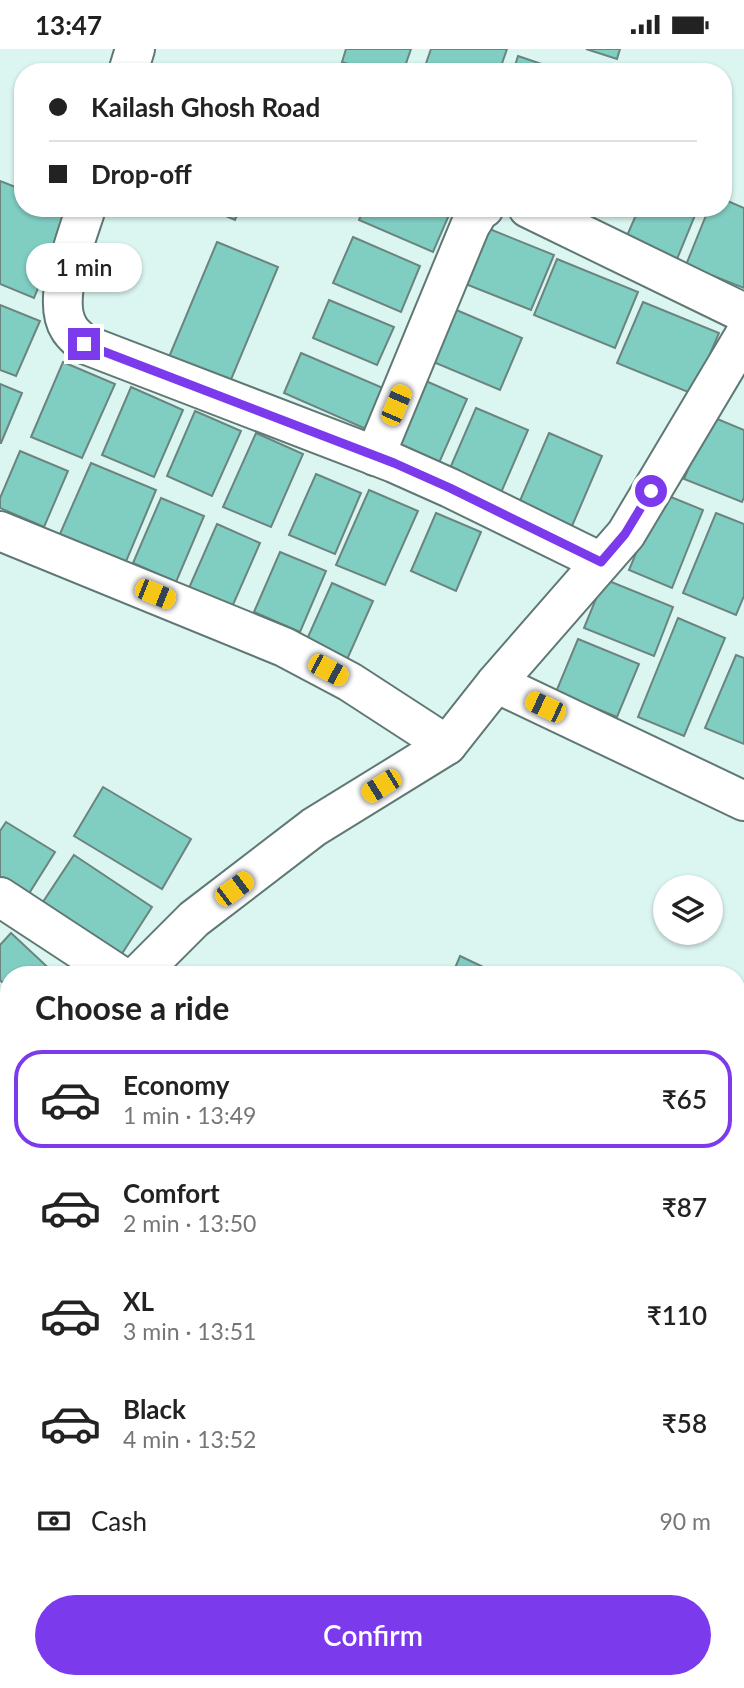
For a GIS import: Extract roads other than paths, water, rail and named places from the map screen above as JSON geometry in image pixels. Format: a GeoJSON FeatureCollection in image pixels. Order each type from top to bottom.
{"type":"FeatureCollection","features":[{"type":"Feature","properties":{"kind":"street"},"geometry":{"type":"LineString","coordinates":[[83,217],[65,274],[63,303],[68,326],[84,344],[375,456],[450,488],[601,562]]}},
{"type":"Feature","properties":{"kind":"street"},"geometry":{"type":"LineString","coordinates":[[375,456],[475,217]]}},
{"type":"Feature","properties":{"kind":"street"},"geometry":{"type":"LineString","coordinates":[[547,217],[744,313]]}},
{"type":"Feature","properties":{"kind":"street"},"geometry":{"type":"LineString","coordinates":[[147,966],[194,919],[314,827],[447,745],[496,683],[625,534],[744,335]]}},
{"type":"Feature","properties":{"kind":"street"},"geometry":{"type":"LineString","coordinates":[[0,531],[284,647],[350,682],[447,745]]}},
{"type":"Feature","properties":{"kind":"street"},"geometry":{"type":"LineString","coordinates":[[496,683],[744,801]]}},
{"type":"Feature","properties":{"kind":"street"},"geometry":{"type":"LineString","coordinates":[[0,897],[105,966]]}}]}
